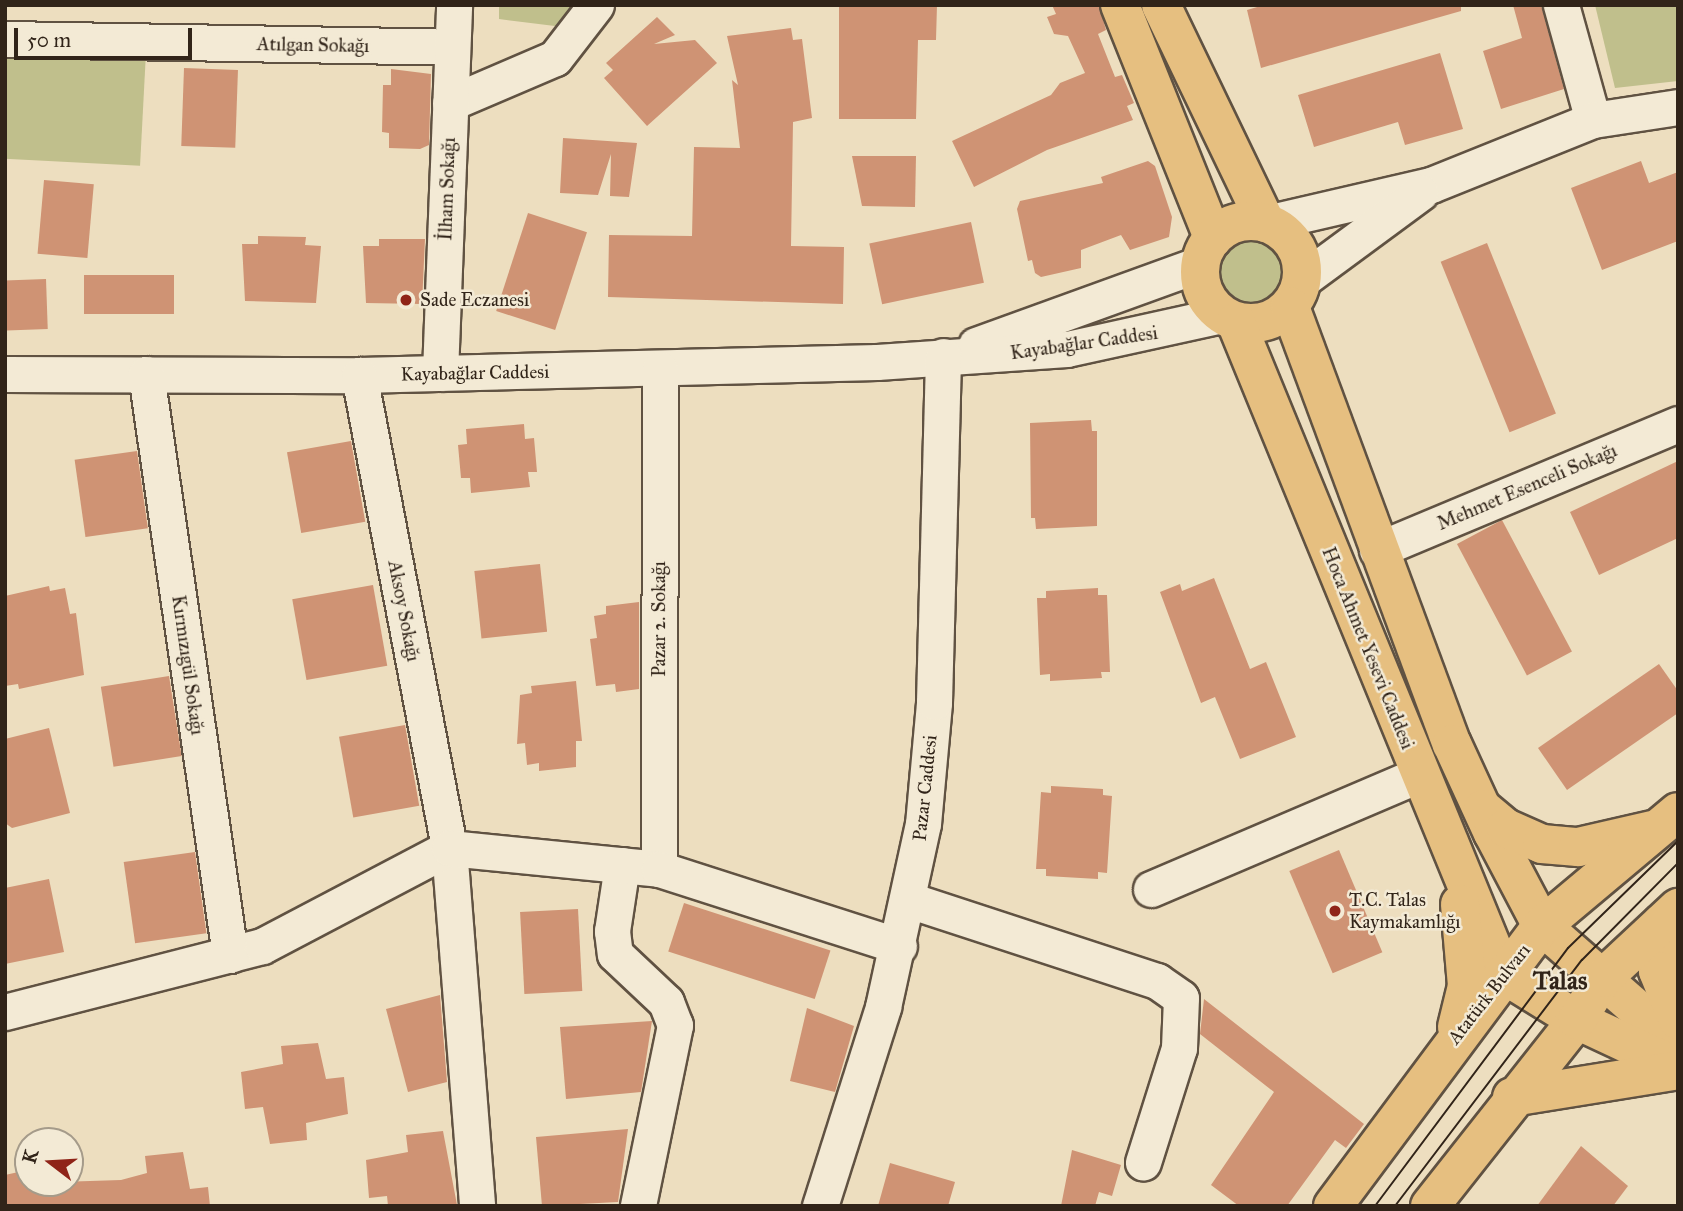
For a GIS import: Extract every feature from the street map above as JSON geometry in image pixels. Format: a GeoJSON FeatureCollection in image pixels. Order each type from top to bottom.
{"type":"FeatureCollection","features":[{"type":"Feature","properties":{"kind":"main road"},"geometry":{"type":"LineString","coordinates":[[1120,5],[1207,251],[1204,293],[1229,318],[1265,322],[1296,294]]}},
{"type":"Feature","properties":{"kind":"main road"},"geometry":{"type":"LineString","coordinates":[[1161,5],[1266,223]]}},
{"type":"Feature","properties":{"kind":"main road"},"geometry":{"type":"LineString","coordinates":[[1207,251],[1238,222],[1266,223],[1291,239],[1302,266],[1296,294],[1377,550],[1482,809],[1542,926],[1678,1045]]}},
{"type":"Feature","properties":{"kind":"main road","name":"Hoca Ahmet Yesevi Caddesi"},"geometry":{"type":"LineString","coordinates":[[1229,318],[1503,974]]}},
{"type":"Feature","properties":{"kind":"main road"},"geometry":{"type":"LineString","coordinates":[[1482,809],[1506,828],[1542,844],[1578,847],[1669,820]]}},
{"type":"Feature","properties":{"kind":"main road","name":"Atatürk Bulvarı"},"geometry":{"type":"LineString","coordinates":[[1333,1206],[1503,974],[1542,926],[1669,820]]}},
{"type":"Feature","properties":{"kind":"main road"},"geometry":{"type":"LineString","coordinates":[[1444,833],[1466,959],[1467,986],[1453,1041]]}},
{"type":"Feature","properties":{"kind":"main road"},"geometry":{"type":"LineString","coordinates":[[1430,1206],[1512,1097],[1577,1020],[1603,978],[1670,916]]}},
{"type":"Feature","properties":{"kind":"main road"},"geometry":{"type":"LineString","coordinates":[[1670,916],[1658,971],[1678,1020]]}},
{"type":"Feature","properties":{"kind":"main road"},"geometry":{"type":"LineString","coordinates":[[1503,974],[1577,1020],[1678,1069]]}},
{"type":"Feature","properties":{"kind":"main road"},"geometry":{"type":"LineString","coordinates":[[1512,1097],[1678,1069]]}},
{"type":"Feature","properties":{"kind":"street","name":"İlham Sokağı"},"geometry":{"type":"LineString","coordinates":[[440,373],[454,5]]}},
{"type":"Feature","properties":{"kind":"street"},"geometry":{"type":"LineString","coordinates":[[450,103],[555,58],[596,5]]}},
{"type":"Feature","properties":{"kind":"street"},"geometry":{"type":"LineString","coordinates":[[1561,5],[1592,120]]}},
{"type":"Feature","properties":{"kind":"street","name":"Atılgan Sokağı"},"geometry":{"type":"LineString","coordinates":[[5,39],[452,47]]}},
{"type":"Feature","properties":{"kind":"street"},"geometry":{"type":"LineString","coordinates":[[1266,223],[1431,185],[1592,120],[1678,107]]}},
{"type":"Feature","properties":{"kind":"street"},"geometry":{"type":"LineString","coordinates":[[1296,294],[1431,185]]}},
{"type":"Feature","properties":{"kind":"street","name":"Kayabağlar Caddesi"},"geometry":{"type":"LineString","coordinates":[[943,356],[1207,251]]}},
{"type":"Feature","properties":{"kind":"street","name":"Kayabağlar Caddesi"},"geometry":{"type":"LineString","coordinates":[[5,374],[359,375],[660,369],[1068,349],[1229,318]]}},
{"type":"Feature","properties":{"kind":"street","name":"Pazar Caddesi"},"geometry":{"type":"LineString","coordinates":[[820,1206],[899,946],[909,900],[931,751],[943,356]]}},
{"type":"Feature","properties":{"kind":"street","name":"Pazar 2. Sokağı"},"geometry":{"type":"LineString","coordinates":[[659,869],[660,369]]}},
{"type":"Feature","properties":{"kind":"street","name":"Kırmızıgül Sokağı"},"geometry":{"type":"LineString","coordinates":[[146,374],[230,955]]}},
{"type":"Feature","properties":{"kind":"street","name":"Aksoy Sokağı"},"geometry":{"type":"LineString","coordinates":[[359,375],[449,848],[477,1206]]}},
{"type":"Feature","properties":{"kind":"street","name":"Mehmet Esenceli Sokağı"},"geometry":{"type":"LineString","coordinates":[[1377,550],[1678,424]]}},
{"type":"Feature","properties":{"kind":"street"},"geometry":{"type":"LineString","coordinates":[[1151,889],[1420,774]]}},
{"type":"Feature","properties":{"kind":"street"},"geometry":{"type":"LineString","coordinates":[[5,1012],[262,946],[449,848],[659,869],[899,946]]}},
{"type":"Feature","properties":{"kind":"street"},"geometry":{"type":"LineString","coordinates":[[622,866],[612,931],[615,954],[666,1002],[675,1025],[638,1206]]}},
{"type":"Feature","properties":{"kind":"street"},"geometry":{"type":"LineString","coordinates":[[909,900],[1157,981],[1181,998],[1179,1048],[1143,1161]]}},
{"type":"Feature","properties":{"kind":"shaded area"},"geometry":{"type":"Polygon","coordinates":[[[499,5],[594,5],[563,27],[499,19],[499,5]]]}},
{"type":"Feature","properties":{"kind":"shaded area"},"geometry":{"type":"Polygon","coordinates":[[[1595,5],[1678,5],[1678,81],[1615,88],[1595,5]]]}},
{"type":"Feature","properties":{"kind":"shaded area"},"geometry":{"type":"Polygon","coordinates":[[[5,45],[146,52],[140,166],[5,159],[5,45]]]}},
{"type":"Feature","properties":{"kind":"shaded area"},"geometry":{"type":"Polygon","coordinates":[[[1245,240],[1257,240],[1274,249],[1281,260],[1281,284],[1274,295],[1257,304],[1245,304],[1233,299],[1224,290],[1219,278],[1219,266],[1224,254],[1233,245],[1245,240]]]}},
{"type":"Feature","properties":{"kind":"building"},"geometry":{"type":"Polygon","coordinates":[[[839,5],[937,5],[936,40],[918,40],[916,119],[839,119],[839,5]]]}},
{"type":"Feature","properties":{"kind":"building"},"geometry":{"type":"Polygon","coordinates":[[[1052,5],[1099,5],[1106,30],[1098,34],[1115,77],[1122,75],[1134,103],[1127,106],[1133,120],[1047,150],[974,187],[952,141],[1051,95],[1060,83],[1085,73],[1068,36],[1054,34],[1047,17],[1056,14],[1052,5]]]}},
{"type":"Feature","properties":{"kind":"building"},"geometry":{"type":"Polygon","coordinates":[[[1264,5],[1461,5],[1461,11],[1261,68],[1247,10],[1264,5]]]}},
{"type":"Feature","properties":{"kind":"building"},"geometry":{"type":"Polygon","coordinates":[[[1513,5],[1541,5],[1564,89],[1501,109],[1483,51],[1522,38],[1513,5]]]}},
{"type":"Feature","properties":{"kind":"building"},"geometry":{"type":"Polygon","coordinates":[[[657,17],[675,35],[654,44],[695,40],[717,63],[647,126],[604,78],[613,70],[606,63],[657,17]]]}},
{"type":"Feature","properties":{"kind":"building"},"geometry":{"type":"Polygon","coordinates":[[[791,28],[793,40],[802,39],[812,118],[793,122],[791,246],[844,247],[843,304],[608,297],[609,235],[692,236],[694,147],[740,148],[732,80],[738,85],[727,36],[791,28]]]}},
{"type":"Feature","properties":{"kind":"building"},"geometry":{"type":"Polygon","coordinates":[[[1440,53],[1463,129],[1405,145],[1398,122],[1314,147],[1298,95],[1440,53]]]}},
{"type":"Feature","properties":{"kind":"building"},"geometry":{"type":"Polygon","coordinates":[[[184,68],[238,70],[235,148],[181,146],[184,68]]]}},
{"type":"Feature","properties":{"kind":"building"},"geometry":{"type":"Polygon","coordinates":[[[391,69],[431,74],[429,145],[420,149],[389,148],[389,133],[382,132],[383,85],[391,85],[391,69]]]}},
{"type":"Feature","properties":{"kind":"building"},"geometry":{"type":"Polygon","coordinates":[[[563,138],[637,143],[629,197],[610,196],[611,154],[598,195],[560,193],[563,138]]]}},
{"type":"Feature","properties":{"kind":"building"},"geometry":{"type":"Polygon","coordinates":[[[852,156],[916,156],[915,207],[862,206],[852,156]]]}},
{"type":"Feature","properties":{"kind":"building"},"geometry":{"type":"Polygon","coordinates":[[[1148,161],[1155,166],[1172,217],[1169,237],[1130,250],[1121,235],[1081,250],[1081,268],[1041,277],[1035,273],[1032,260],[1028,261],[1017,209],[1020,201],[1103,183],[1101,177],[1148,161]]]}},
{"type":"Feature","properties":{"kind":"building"},"geometry":{"type":"Polygon","coordinates":[[[1641,161],[1649,183],[1678,172],[1678,241],[1602,270],[1571,188],[1641,161]]]}},
{"type":"Feature","properties":{"kind":"building"},"geometry":{"type":"Polygon","coordinates":[[[44,180],[94,184],[87,258],[38,254],[44,180]]]}},
{"type":"Feature","properties":{"kind":"building"},"geometry":{"type":"Polygon","coordinates":[[[528,213],[587,232],[555,330],[496,311],[528,213]]]}},
{"type":"Feature","properties":{"kind":"building"},"geometry":{"type":"Polygon","coordinates":[[[971,222],[984,283],[882,304],[869,244],[971,222]]]}},
{"type":"Feature","properties":{"kind":"building"},"geometry":{"type":"Polygon","coordinates":[[[258,236],[306,237],[305,245],[321,246],[316,303],[245,301],[242,244],[258,244],[258,236]]]}},
{"type":"Feature","properties":{"kind":"building"},"geometry":{"type":"Polygon","coordinates":[[[379,239],[425,239],[422,304],[366,303],[363,246],[379,246],[379,239]]]}},
{"type":"Feature","properties":{"kind":"building"},"geometry":{"type":"Polygon","coordinates":[[[1487,243],[1556,414],[1510,432],[1441,262],[1487,243]]]}},
{"type":"Feature","properties":{"kind":"building"},"geometry":{"type":"Polygon","coordinates":[[[84,275],[174,275],[174,314],[84,314],[84,275]]]}},
{"type":"Feature","properties":{"kind":"building"},"geometry":{"type":"Polygon","coordinates":[[[46,279],[48,329],[7,330],[5,280],[46,279]]]}},
{"type":"Feature","properties":{"kind":"building"},"geometry":{"type":"Polygon","coordinates":[[[1091,420],[1092,431],[1097,431],[1097,526],[1036,529],[1035,518],[1031,518],[1030,423],[1091,420]]]}},
{"type":"Feature","properties":{"kind":"building"},"geometry":{"type":"Polygon","coordinates":[[[524,424],[525,439],[534,438],[537,472],[528,472],[530,487],[471,493],[470,478],[461,478],[458,445],[467,444],[466,429],[524,424]]]}},
{"type":"Feature","properties":{"kind":"building"},"geometry":{"type":"Polygon","coordinates":[[[351,441],[365,522],[301,533],[287,452],[351,441]]]}},
{"type":"Feature","properties":{"kind":"building"},"geometry":{"type":"Polygon","coordinates":[[[137,451],[148,528],[85,537],[75,460],[137,451]]]}},
{"type":"Feature","properties":{"kind":"building"},"geometry":{"type":"Polygon","coordinates":[[[1678,461],[1678,538],[1599,575],[1570,512],[1678,461]]]}},
{"type":"Feature","properties":{"kind":"building"},"geometry":{"type":"Polygon","coordinates":[[[1502,520],[1572,652],[1527,676],[1457,544],[1502,520]]]}},
{"type":"Feature","properties":{"kind":"building"},"geometry":{"type":"Polygon","coordinates":[[[540,564],[547,632],[481,639],[474,571],[540,564]]]}},
{"type":"Feature","properties":{"kind":"building"},"geometry":{"type":"Polygon","coordinates":[[[1214,578],[1250,669],[1266,662],[1296,737],[1240,759],[1215,697],[1201,703],[1160,592],[1180,584],[1182,591],[1214,578]]]}},
{"type":"Feature","properties":{"kind":"building"},"geometry":{"type":"Polygon","coordinates":[[[373,585],[387,666],[306,680],[292,599],[373,585]]]}},
{"type":"Feature","properties":{"kind":"building"},"geometry":{"type":"Polygon","coordinates":[[[49,586],[50,591],[65,588],[70,614],[76,613],[84,675],[19,689],[18,684],[5,686],[5,596],[49,586]]]}},
{"type":"Feature","properties":{"kind":"building"},"geometry":{"type":"Polygon","coordinates":[[[1098,588],[1098,595],[1107,595],[1110,672],[1101,672],[1102,678],[1050,681],[1050,674],[1040,675],[1037,598],[1046,598],[1046,591],[1098,588]]]}},
{"type":"Feature","properties":{"kind":"building"},"geometry":{"type":"Polygon","coordinates":[[[639,602],[639,689],[616,692],[615,684],[596,686],[590,639],[597,638],[594,616],[606,614],[606,606],[639,602]]]}},
{"type":"Feature","properties":{"kind":"building"},"geometry":{"type":"Polygon","coordinates":[[[1659,664],[1678,691],[1678,713],[1567,790],[1538,748],[1659,664]]]}},
{"type":"Feature","properties":{"kind":"building"},"geometry":{"type":"Polygon","coordinates":[[[169,676],[182,756],[114,767],[101,687],[169,676]]]}},
{"type":"Feature","properties":{"kind":"building"},"geometry":{"type":"Polygon","coordinates":[[[576,681],[582,741],[576,741],[576,767],[539,771],[539,763],[527,765],[525,743],[517,744],[520,695],[532,693],[531,686],[576,681]]]}},
{"type":"Feature","properties":{"kind":"building"},"geometry":{"type":"Polygon","coordinates":[[[405,725],[419,806],[353,817],[339,737],[405,725]]]}},
{"type":"Feature","properties":{"kind":"building"},"geometry":{"type":"Polygon","coordinates":[[[49,728],[70,813],[12,828],[5,823],[5,739],[49,728]]]}},
{"type":"Feature","properties":{"kind":"building"},"geometry":{"type":"Polygon","coordinates":[[[1051,786],[1103,789],[1103,795],[1112,796],[1107,873],[1098,872],[1098,879],[1046,876],[1046,869],[1036,869],[1041,792],[1051,793],[1051,786]]]}},
{"type":"Feature","properties":{"kind":"building","name":"T.C. Talas Kaymakamlığı"},"geometry":{"type":"Polygon","coordinates":[[[1339,850],[1382,952],[1333,973],[1289,871],[1339,850]]]}},
{"type":"Feature","properties":{"kind":"building"},"geometry":{"type":"Polygon","coordinates":[[[195,852],[206,933],[135,943],[124,862],[195,852]]]}},
{"type":"Feature","properties":{"kind":"building"},"geometry":{"type":"Polygon","coordinates":[[[49,879],[64,952],[5,964],[5,888],[49,879]]]}},
{"type":"Feature","properties":{"kind":"building"},"geometry":{"type":"Polygon","coordinates":[[[684,903],[830,951],[815,999],[668,952],[684,903]]]}},
{"type":"Feature","properties":{"kind":"building"},"geometry":{"type":"Polygon","coordinates":[[[578,909],[582,991],[524,994],[520,912],[578,909]]]}},
{"type":"Feature","properties":{"kind":"building"},"geometry":{"type":"Polygon","coordinates":[[[440,995],[447,1082],[408,1092],[386,1009],[440,995]]]}},
{"type":"Feature","properties":{"kind":"building"},"geometry":{"type":"Polygon","coordinates":[[[1204,999],[1364,1124],[1346,1148],[1335,1140],[1287,1206],[1239,1206],[1211,1185],[1274,1092],[1200,1034],[1204,999]]]}},
{"type":"Feature","properties":{"kind":"building"},"geometry":{"type":"Polygon","coordinates":[[[807,1008],[854,1026],[835,1092],[790,1081],[807,1008]]]}},
{"type":"Feature","properties":{"kind":"building"},"geometry":{"type":"Polygon","coordinates":[[[652,1021],[641,1092],[566,1099],[560,1027],[652,1021]]]}},
{"type":"Feature","properties":{"kind":"building"},"geometry":{"type":"Polygon","coordinates":[[[318,1043],[326,1079],[344,1077],[348,1114],[306,1123],[307,1140],[270,1144],[263,1107],[245,1109],[241,1072],[283,1064],[281,1046],[318,1043]]]}},
{"type":"Feature","properties":{"kind":"building"},"geometry":{"type":"Polygon","coordinates":[[[628,1129],[618,1202],[542,1206],[536,1137],[628,1129]]]}},
{"type":"Feature","properties":{"kind":"building"},"geometry":{"type":"Polygon","coordinates":[[[443,1131],[457,1205],[388,1206],[387,1196],[369,1198],[366,1160],[408,1152],[406,1135],[443,1131]]]}},
{"type":"Feature","properties":{"kind":"building"},"geometry":{"type":"Polygon","coordinates":[[[1581,1146],[1628,1186],[1613,1206],[1537,1206],[1581,1146]]]}},
{"type":"Feature","properties":{"kind":"building"},"geometry":{"type":"Polygon","coordinates":[[[1072,1150],[1121,1165],[1112,1196],[1099,1192],[1095,1206],[1061,1206],[1072,1150]]]}},
{"type":"Feature","properties":{"kind":"building"},"geometry":{"type":"Polygon","coordinates":[[[183,1152],[190,1189],[208,1187],[210,1206],[5,1206],[5,1175],[14,1173],[14,1197],[84,1197],[84,1181],[121,1180],[147,1173],[145,1156],[183,1152]]]}},
{"type":"Feature","properties":{"kind":"building"},"geometry":{"type":"Polygon","coordinates":[[[890,1163],[955,1182],[948,1206],[878,1206],[890,1163]]]}},
{"type":"Feature","properties":{"kind":"tram line"},"geometry":{"type":"LineString","coordinates":[[1375,1206],[1568,948],[1678,841]]}},
{"type":"Feature","properties":{"kind":"tram line"},"geometry":{"type":"LineString","coordinates":[[1395,1206],[1582,960],[1678,863]]}},
{"type":"Feature","properties":{"kind":"place","name":"Sade Eczanesi"},"geometry":{"type":"Point","coordinates":[406,300]}},
{"type":"Feature","properties":{"kind":"place","name":"T.C. Talas Kaymakamlığı"},"geometry":{"type":"Point","coordinates":[1335,911]}},
{"type":"Feature","properties":{"kind":"district","name":"Talas"},"geometry":{"type":"Point","coordinates":[1560,981]}}]}
